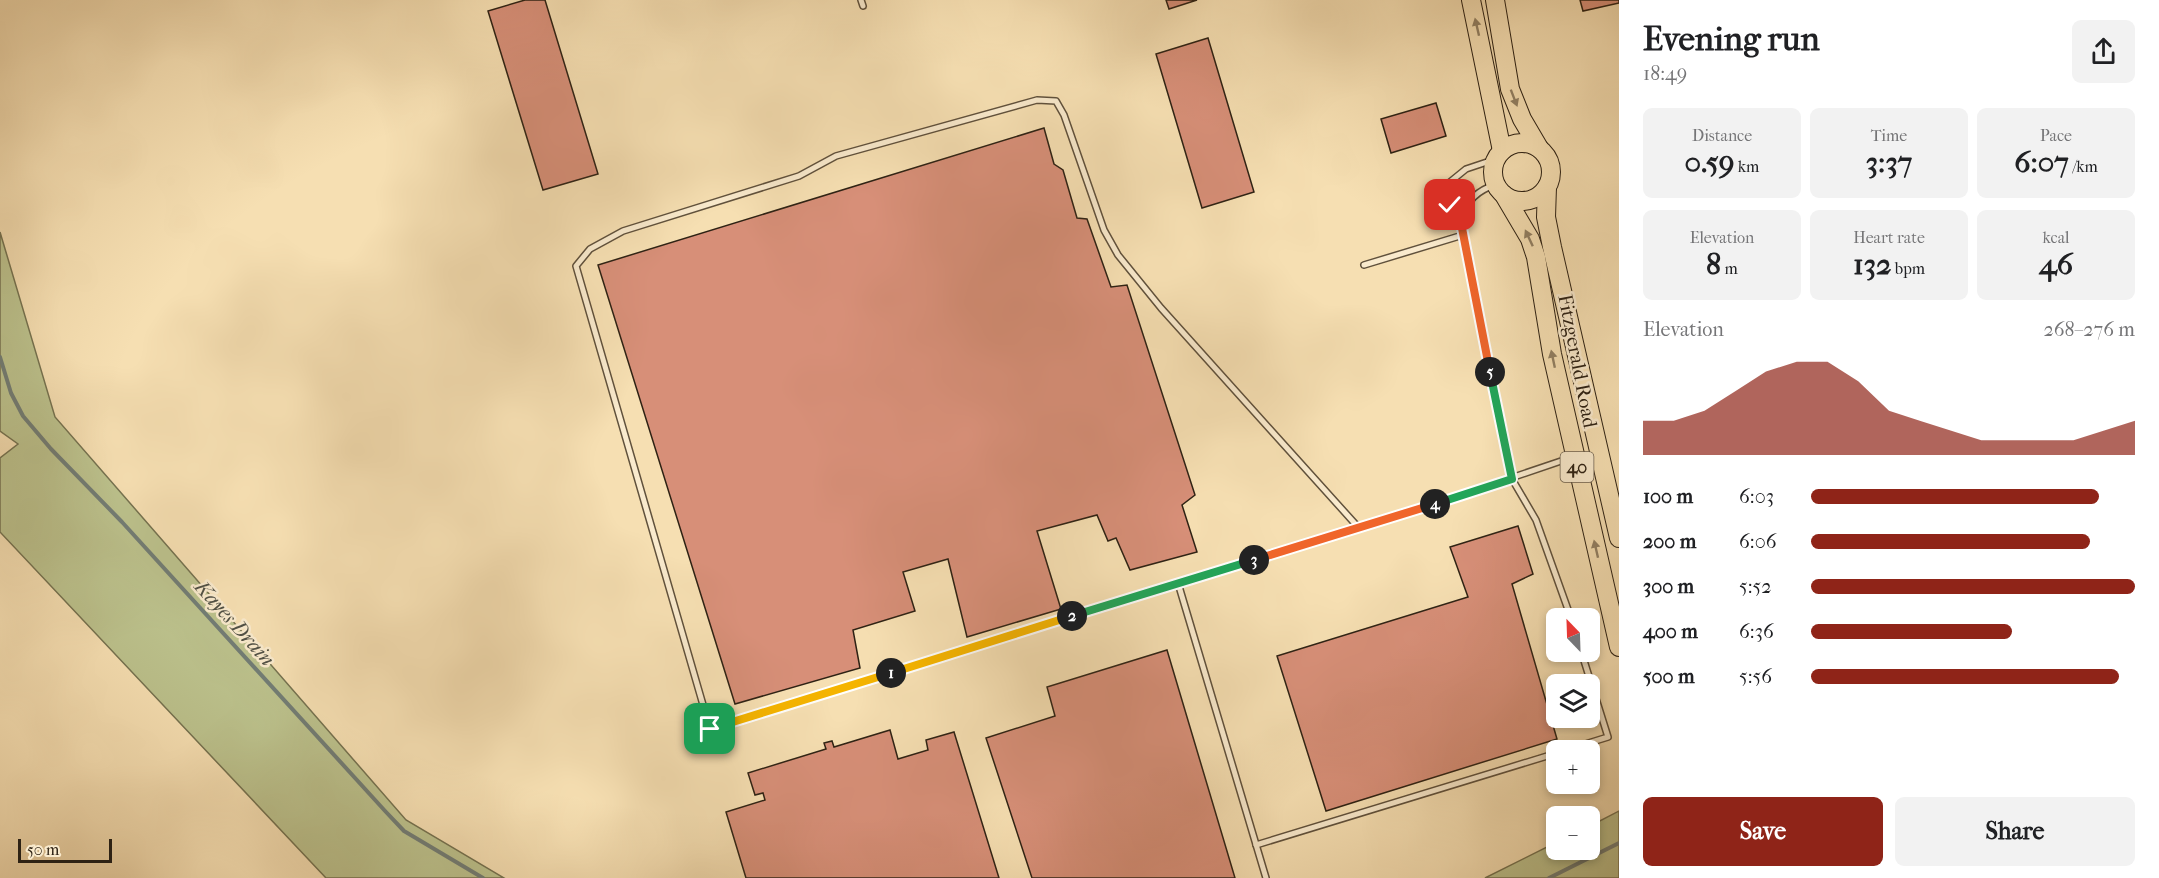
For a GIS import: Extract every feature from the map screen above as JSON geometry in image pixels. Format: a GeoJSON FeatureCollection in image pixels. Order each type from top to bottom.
{"type":"FeatureCollection","features":[{"type":"Feature","properties":{"kind":"main road","name":"40"},"geometry":{"type":"LineString","coordinates":[[1471,0],[1499,155],[1493,176],[1503,193]]}},
{"type":"Feature","properties":{"kind":"main road","name":"40"},"geometry":{"type":"LineString","coordinates":[[1494,0],[1510,89],[1522,120],[1550,162],[1552,170],[1547,187]]}},
{"type":"Feature","properties":{"kind":"main road"},"geometry":{"type":"LineString","coordinates":[[1499,155],[1516,143],[1539,148]]}},
{"type":"Feature","properties":{"kind":"main road"},"geometry":{"type":"LineString","coordinates":[[1503,193],[1513,200],[1523,201],[1532,199],[1547,187]]}},
{"type":"Feature","properties":{"kind":"main road","name":"Fitzgerald Road"},"geometry":{"type":"LineString","coordinates":[[1547,187],[1546,217],[1552,247],[1619,538]]}},
{"type":"Feature","properties":{"kind":"main road","name":"Fitzgerald Road"},"geometry":{"type":"LineString","coordinates":[[1503,193],[1530,239],[1536,257],[1552,354],[1619,647]]}},
{"type":"Feature","properties":{"kind":"lane"},"geometry":{"type":"LineString","coordinates":[[1358,527],[1161,308],[1118,255],[1104,230],[1065,115],[1056,101],[1036,100],[836,156],[799,176],[623,231],[590,249],[576,266],[710,729],[1512,479],[1567,459],[1575,459]]}},
{"type":"Feature","properties":{"kind":"lane"},"geometry":{"type":"LineString","coordinates":[[1499,155],[1466,169],[1450,182],[1450,205],[1461,223],[1512,479],[1536,520],[1567,608]]}},
{"type":"Feature","properties":{"kind":"lane"},"geometry":{"type":"LineString","coordinates":[[1461,223],[1466,206],[1476,193],[1489,187],[1503,193]]}},
{"type":"Feature","properties":{"kind":"lane"},"geometry":{"type":"LineString","coordinates":[[1364,265],[1463,236]]}},
{"type":"Feature","properties":{"kind":"lane"},"geometry":{"type":"LineString","coordinates":[[1178,584],[1266,878]]}},
{"type":"Feature","properties":{"kind":"lane"},"geometry":{"type":"LineString","coordinates":[[1584,662],[1608,737],[1598,740]]}},
{"type":"Feature","properties":{"kind":"lane"},"geometry":{"type":"LineString","coordinates":[[1256,845],[1546,756]]}},
{"type":"Feature","properties":{"kind":"green space"},"geometry":{"type":"Polygon","coordinates":[[[0,232],[55,417],[406,820],[504,878],[326,878],[0,532],[0,458],[18,444],[0,431],[0,232]]]}},
{"type":"Feature","properties":{"kind":"green space"},"geometry":{"type":"Polygon","coordinates":[[[1619,811],[1619,878],[1485,878],[1546,848],[1546,860],[1600,860],[1600,821],[1619,811]]]}},
{"type":"Feature","properties":{"kind":"building"},"geometry":{"type":"Polygon","coordinates":[[[525,0],[545,0],[598,174],[543,190],[488,11],[525,0]]]}},
{"type":"Feature","properties":{"kind":"building"},"geometry":{"type":"Polygon","coordinates":[[[1166,0],[1197,0],[1169,9],[1166,0]]]}},
{"type":"Feature","properties":{"kind":"building"},"geometry":{"type":"Polygon","coordinates":[[[1580,0],[1619,0],[1619,3],[1583,11],[1580,0]]]}},
{"type":"Feature","properties":{"kind":"building"},"geometry":{"type":"Polygon","coordinates":[[[1208,38],[1254,192],[1202,208],[1156,54],[1208,38]]]}},
{"type":"Feature","properties":{"kind":"building"},"geometry":{"type":"Polygon","coordinates":[[[1436,103],[1446,136],[1391,153],[1381,119],[1436,103]]]}},
{"type":"Feature","properties":{"kind":"building"},"geometry":{"type":"Polygon","coordinates":[[[1044,128],[1054,164],[1063,170],[1077,218],[1087,219],[1111,287],[1127,285],[1195,495],[1182,505],[1197,552],[1130,570],[1116,538],[1108,541],[1097,515],[1037,531],[1061,609],[967,637],[948,559],[903,572],[915,611],[853,630],[860,668],[735,704],[598,265],[1044,128]]]}},
{"type":"Feature","properties":{"kind":"building"},"geometry":{"type":"Polygon","coordinates":[[[1518,526],[1533,574],[1512,584],[1546,701],[1546,728],[1554,728],[1557,739],[1546,740],[1546,742],[1326,811],[1277,656],[1468,597],[1450,547],[1518,526]]]}},
{"type":"Feature","properties":{"kind":"building"},"geometry":{"type":"Polygon","coordinates":[[[1167,650],[1235,878],[1032,878],[986,738],[1055,716],[1047,687],[1167,650]]]}},
{"type":"Feature","properties":{"kind":"building"},"geometry":{"type":"Polygon","coordinates":[[[890,730],[898,759],[928,750],[926,740],[954,732],[999,878],[746,878],[726,812],[765,800],[763,793],[755,795],[748,773],[826,749],[824,743],[832,741],[834,747],[890,730]]]}},
{"type":"Feature","properties":{"kind":"waterway","name":"Kayes Drain"},"geometry":{"type":"LineString","coordinates":[[0,357],[11,393],[23,416],[386,812],[404,831],[483,878]]}},
{"type":"Feature","properties":{"kind":"waterway"},"geometry":{"type":"LineString","coordinates":[[1549,878],[1619,843]]}},
{"type":"Feature","properties":{"kind":"route"},"geometry":{"type":"LineString","coordinates":[[710,729],[1512,479],[1461,223],[1450,205]]}}]}
